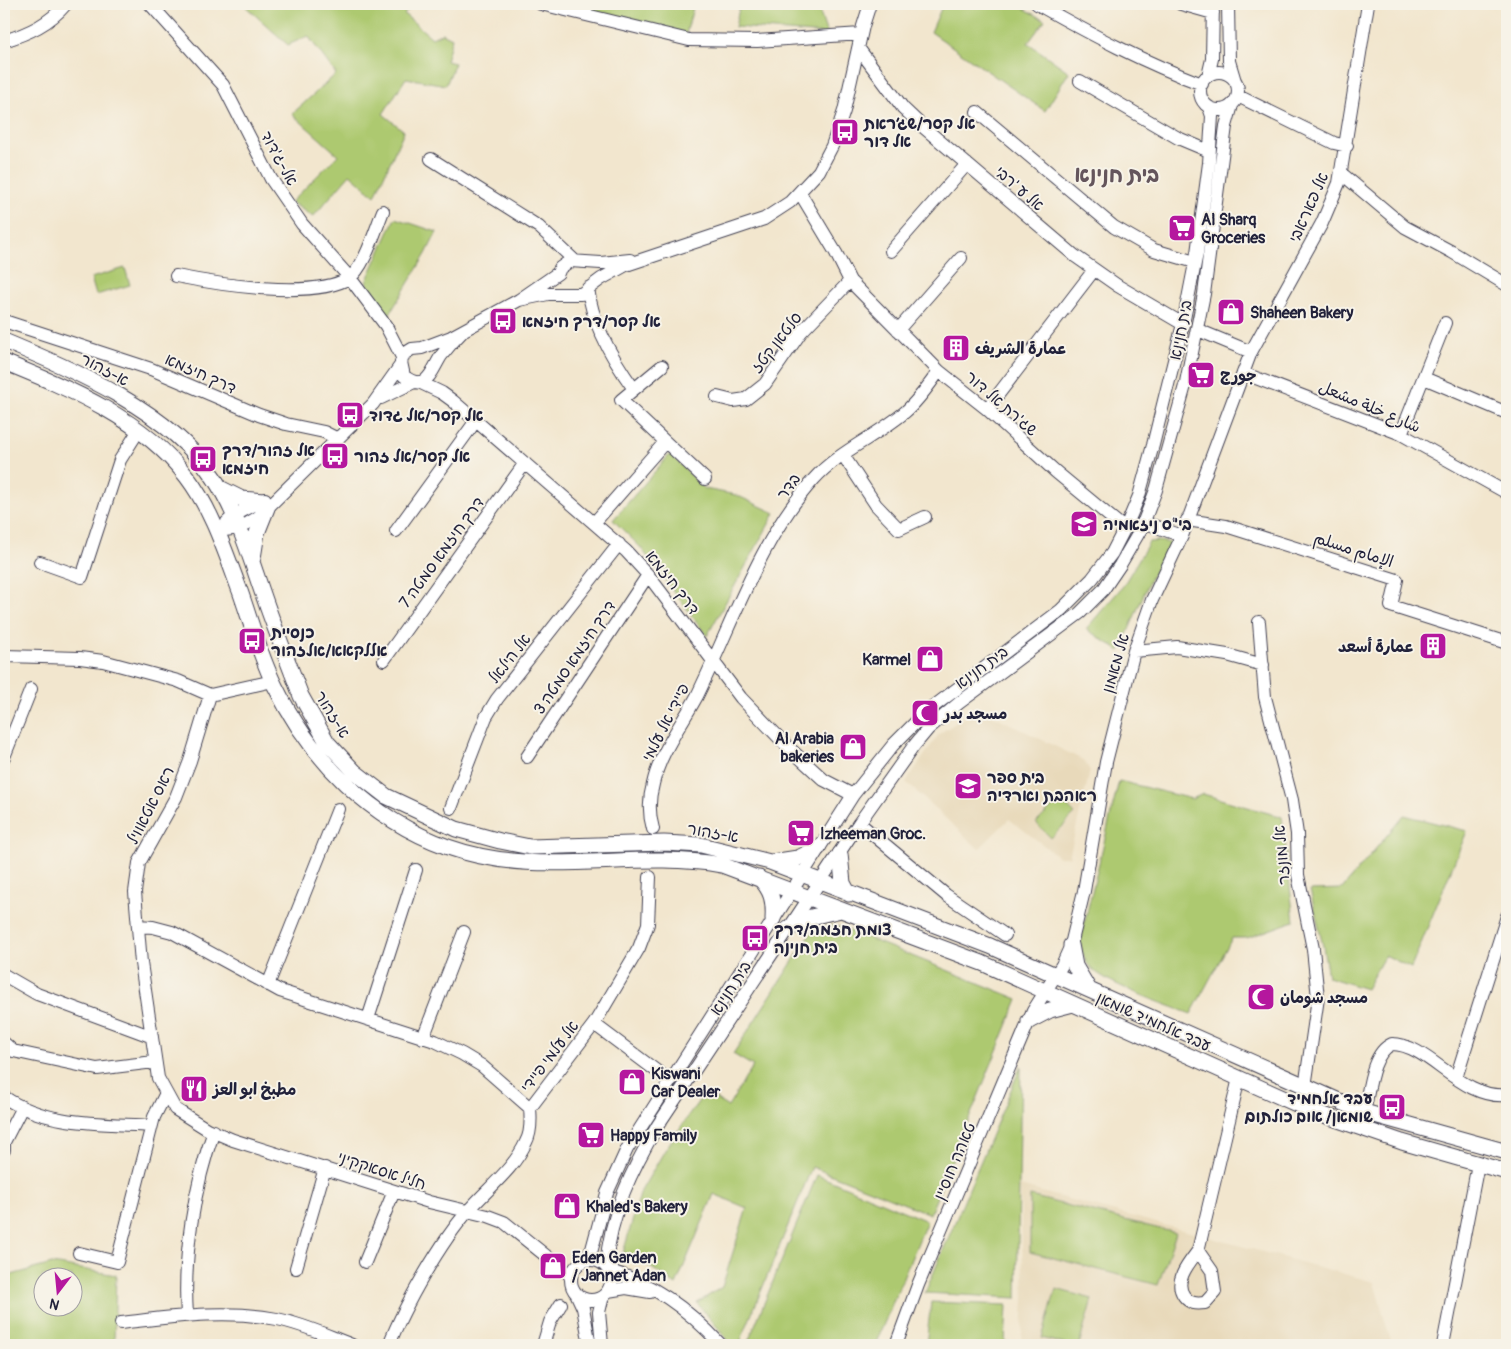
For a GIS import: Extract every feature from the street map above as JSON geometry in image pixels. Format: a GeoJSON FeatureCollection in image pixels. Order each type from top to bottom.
{"type":"FeatureCollection","features":[{"type":"Feature","properties":{"kind":"main road","name":"א-זהור"},"geometry":{"type":"LineString","coordinates":[[4,342],[81,374],[154,418],[186,446],[213,476],[237,521],[301,696],[312,718],[327,742],[355,772],[386,796],[456,829],[523,845],[556,847],[664,843],[701,845],[770,862],[822,882]]}},
{"type":"Feature","properties":{"kind":"main road","name":"א-זהור"},"geometry":{"type":"LineString","coordinates":[[4,362],[76,394],[139,430],[150,438],[187,477],[206,507],[217,531],[272,681],[294,722],[315,752],[345,786],[389,820],[433,842],[486,859],[524,864],[687,860],[722,865],[792,890]]}},
{"type":"Feature","properties":{"kind":"main road"},"geometry":{"type":"LineString","coordinates":[[220,488],[242,499],[265,504],[257,533],[253,562]]}},
{"type":"Feature","properties":{"kind":"main road"},"geometry":{"type":"LineString","coordinates":[[770,862],[798,858],[818,848]]}},
{"type":"Feature","properties":{"kind":"main road"},"geometry":{"type":"LineString","coordinates":[[840,854],[843,883],[849,894]]}},
{"type":"Feature","properties":{"kind":"main road"},"geometry":{"type":"LineString","coordinates":[[758,877],[770,890],[774,907],[772,919]]}},
{"type":"Feature","properties":{"kind":"main road","name":"עבד אלחמיד שומאן"},"geometry":{"type":"LineString","coordinates":[[822,882],[849,894],[990,946],[1056,974],[1364,1112],[1507,1152]]}},
{"type":"Feature","properties":{"kind":"main road","name":"עבד אלחמיד שומאן"},"geometry":{"type":"LineString","coordinates":[[792,890],[982,963],[1312,1111],[1352,1126],[1507,1172]]}},
{"type":"Feature","properties":{"kind":"main road"},"geometry":{"type":"LineString","coordinates":[[788,929],[811,917],[841,910]]}},
{"type":"Feature","properties":{"kind":"main road"},"geometry":{"type":"LineString","coordinates":[[1071,945],[1075,966],[1088,988]]}},
{"type":"Feature","properties":{"kind":"main road"},"geometry":{"type":"LineString","coordinates":[[1029,1021],[1045,1012],[1072,1004]]}},
{"type":"Feature","properties":{"kind":"street"},"geometry":{"type":"LineString","coordinates":[[4,41],[26,34],[39,27],[66,4]]}},
{"type":"Feature","properties":{"kind":"street","name":"אל-ג'דוד"},"geometry":{"type":"LineString","coordinates":[[150,4],[223,85],[276,187],[302,224],[350,278],[386,326],[401,362]]}},
{"type":"Feature","properties":{"kind":"street"},"geometry":{"type":"LineString","coordinates":[[540,4],[689,40],[757,42],[861,34]]}},
{"type":"Feature","properties":{"kind":"street"},"geometry":{"type":"LineString","coordinates":[[519,300],[581,294],[615,271],[641,259],[764,219],[800,193],[819,171],[832,146],[844,111],[861,34],[870,4]]}},
{"type":"Feature","properties":{"kind":"street"},"geometry":{"type":"LineString","coordinates":[[1037,4],[1115,48],[1157,68],[1205,80]]}},
{"type":"Feature","properties":{"kind":"street"},"geometry":{"type":"LineString","coordinates":[[1180,4],[1213,8],[1212,60],[1201,97],[1209,107],[1220,110],[1235,95]]}},
{"type":"Feature","properties":{"kind":"street"},"geometry":{"type":"LineString","coordinates":[[1228,4],[1229,61],[1235,95]]}},
{"type":"Feature","properties":{"kind":"street","name":"אל פאראבי"},"geometry":{"type":"LineString","coordinates":[[1251,352],[1322,223],[1341,173],[1347,146],[1368,4]]}},
{"type":"Feature","properties":{"kind":"street","name":"אל ע 'רבי"},"geometry":{"type":"LineString","coordinates":[[859,49],[903,108],[967,164],[1094,270],[1183,324]]}},
{"type":"Feature","properties":{"kind":"street"},"geometry":{"type":"LineString","coordinates":[[1205,80],[1214,73],[1227,74],[1235,95],[1334,143],[1347,146]]}},
{"type":"Feature","properties":{"kind":"street"},"geometry":{"type":"LineString","coordinates":[[1080,81],[1184,141],[1209,151]]}},
{"type":"Feature","properties":{"kind":"street","name":"בית חנינא"},"geometry":{"type":"LineString","coordinates":[[608,1268],[607,1249],[621,1199],[641,1153],[788,929],[822,882],[859,823],[913,747],[928,729],[959,703],[1065,626],[1103,590],[1120,565],[1143,522],[1156,490],[1198,330],[1212,246],[1226,126],[1235,95]]}},
{"type":"Feature","properties":{"kind":"street","name":"בית חנינא"},"geometry":{"type":"LineString","coordinates":[[585,1260],[592,1249],[599,1216],[627,1149],[772,919],[853,795],[893,745],[924,713],[1061,610],[1112,553],[1125,529],[1139,496],[1183,324],[1195,262],[1209,151],[1212,116],[1209,107]]}},
{"type":"Feature","properties":{"kind":"street"},"geometry":{"type":"LineString","coordinates":[[977,112],[1121,231],[1154,250],[1195,262]]}},
{"type":"Feature","properties":{"kind":"street"},"geometry":{"type":"LineString","coordinates":[[432,159],[548,233],[578,261],[586,265],[591,275],[589,287],[596,321],[617,362],[634,389]]}},
{"type":"Feature","properties":{"kind":"street"},"geometry":{"type":"LineString","coordinates":[[891,251],[967,164]]}},
{"type":"Feature","properties":{"kind":"street"},"geometry":{"type":"LineString","coordinates":[[1341,173],[1405,228],[1446,248],[1507,286]]}},
{"type":"Feature","properties":{"kind":"street","name":"שג'רת אל דור"},"geometry":{"type":"LineString","coordinates":[[800,193],[836,253],[850,281],[939,371],[987,409],[1056,472],[1125,529]]}},
{"type":"Feature","properties":{"kind":"street"},"geometry":{"type":"LineString","coordinates":[[176,276],[226,285],[307,288],[323,286],[350,278],[360,266],[383,211]]}},
{"type":"Feature","properties":{"kind":"street"},"geometry":{"type":"LineString","coordinates":[[548,233],[555,247],[559,270],[558,284],[596,321]]}},
{"type":"Feature","properties":{"kind":"street"},"geometry":{"type":"LineString","coordinates":[[898,330],[961,258]]}},
{"type":"Feature","properties":{"kind":"street"},"geometry":{"type":"LineString","coordinates":[[217,531],[237,521],[258,517],[265,504],[287,487],[373,404],[408,351],[463,331],[519,300],[559,270],[564,264],[578,261],[641,259]]}},
{"type":"Feature","properties":{"kind":"street"},"geometry":{"type":"LineString","coordinates":[[987,409],[1094,270]]}},
{"type":"Feature","properties":{"kind":"street","name":"סלטאן קטז"},"geometry":{"type":"LineString","coordinates":[[717,397],[733,401],[746,399],[765,384],[802,332],[850,281]]}},
{"type":"Feature","properties":{"kind":"street","name":"דרך חיזמא"},"geometry":{"type":"LineString","coordinates":[[4,321],[151,369],[259,415],[286,424],[324,432],[338,439]]}},
{"type":"Feature","properties":{"kind":"street"},"geometry":{"type":"LineString","coordinates":[[1401,434],[1445,323]]}},
{"type":"Feature","properties":{"kind":"street","name":"אל-ג'דוד"},"geometry":{"type":"LineString","coordinates":[[386,326],[419,348]]}},
{"type":"Feature","properties":{"kind":"street"},"geometry":{"type":"LineString","coordinates":[[1198,330],[1251,352]]}},
{"type":"Feature","properties":{"kind":"street"},"geometry":{"type":"LineString","coordinates":[[373,404],[400,387],[429,378],[435,367],[463,331]]}},
{"type":"Feature","properties":{"kind":"street"},"geometry":{"type":"LineString","coordinates":[[419,348],[432,356],[435,367]]}},
{"type":"Feature","properties":{"kind":"street","name":"אל מאמון"},"geometry":{"type":"LineString","coordinates":[[1044,991],[1056,974],[1071,945],[1084,891],[1106,762],[1134,651],[1152,600],[1182,536],[1251,352]]}},
{"type":"Feature","properties":{"kind":"street"},"geometry":{"type":"LineString","coordinates":[[401,362],[404,376],[416,382]]}},
{"type":"Feature","properties":{"kind":"street"},"geometry":{"type":"LineString","coordinates":[[662,366],[621,400],[705,479]]}},
{"type":"Feature","properties":{"kind":"street","name":"דרך חיזמא"},"geometry":{"type":"LineString","coordinates":[[435,367],[453,401]]}},
{"type":"Feature","properties":{"kind":"street","name":"בדר"},"geometry":{"type":"LineString","coordinates":[[712,661],[737,607],[777,532],[796,501],[815,478],[843,455],[904,412],[919,398],[939,371]]}},
{"type":"Feature","properties":{"kind":"street","name":"شارع خلة مشعل"},"geometry":{"type":"LineString","coordinates":[[1243,373],[1401,434],[1507,493]]}},
{"type":"Feature","properties":{"kind":"street"},"geometry":{"type":"LineString","coordinates":[[1424,378],[1507,413]]}},
{"type":"Feature","properties":{"kind":"street","name":"דרך חיזמא"},"geometry":{"type":"LineString","coordinates":[[416,382],[442,393],[453,401],[475,422],[619,544],[648,575],[741,698],[788,747],[824,780],[853,795]]}},
{"type":"Feature","properties":{"kind":"street"},"geometry":{"type":"LineString","coordinates":[[396,531],[475,422]]}},
{"type":"Feature","properties":{"kind":"street"},"geometry":{"type":"LineString","coordinates":[[40,562],[82,577],[120,460],[139,430]]}},
{"type":"Feature","properties":{"kind":"street"},"geometry":{"type":"LineString","coordinates":[[595,522],[665,442]]}},
{"type":"Feature","properties":{"kind":"street"},"geometry":{"type":"LineString","coordinates":[[843,455],[876,505],[899,529],[925,517]]}},
{"type":"Feature","properties":{"kind":"street","name":"דרך חיזמא סמטה 7"},"geometry":{"type":"LineString","coordinates":[[384,660],[525,463]]}},
{"type":"Feature","properties":{"kind":"street","name":"الإمام مسلم"},"geometry":{"type":"LineString","coordinates":[[1187,520],[1226,526],[1397,580],[1392,606],[1507,643]]}},
{"type":"Feature","properties":{"kind":"street"},"geometry":{"type":"LineString","coordinates":[[1143,522],[1182,536]]}},
{"type":"Feature","properties":{"kind":"street","name":"אל הילאל"},"geometry":{"type":"LineString","coordinates":[[451,808],[486,717],[497,699],[619,544]]}},
{"type":"Feature","properties":{"kind":"street","name":"דרך חיזמא סמטה 3"},"geometry":{"type":"LineString","coordinates":[[527,758],[648,575]]}},
{"type":"Feature","properties":{"kind":"street","name":"אל מונזר"},"geometry":{"type":"LineString","coordinates":[[1259,622],[1265,697],[1292,800],[1297,834],[1298,875],[1313,950],[1318,998],[1305,1087]]}},
{"type":"Feature","properties":{"kind":"street"},"geometry":{"type":"LineString","coordinates":[[1134,651],[1177,647],[1227,655],[1263,666]]}},
{"type":"Feature","properties":{"kind":"street"},"geometry":{"type":"LineString","coordinates":[[4,656],[80,658],[103,661],[178,681],[210,695],[272,681]]}},
{"type":"Feature","properties":{"kind":"street","name":"פיידי אל עלמי"},"geometry":{"type":"LineString","coordinates":[[653,829],[650,817],[652,784],[662,760],[712,661]]}},
{"type":"Feature","properties":{"kind":"street"},"geometry":{"type":"LineString","coordinates":[[4,757],[31,689]]}},
{"type":"Feature","properties":{"kind":"street","name":"ראס אטאוויל"},"geometry":{"type":"LineString","coordinates":[[175,1109],[166,1095],[154,1062],[135,892],[140,863],[176,797],[190,761],[210,695]]}},
{"type":"Feature","properties":{"kind":"street"},"geometry":{"type":"LineString","coordinates":[[268,985],[338,809]]}},
{"type":"Feature","properties":{"kind":"street"},"geometry":{"type":"LineString","coordinates":[[859,823],[946,894],[1005,936]]}},
{"type":"Feature","properties":{"kind":"street"},"geometry":{"type":"LineString","coordinates":[[368,1019],[416,870]]}},
{"type":"Feature","properties":{"kind":"street","name":"אל עלמי פיידי"},"geometry":{"type":"LineString","coordinates":[[389,1345],[430,1267],[468,1211],[506,1171],[526,1142],[531,1116],[530,1108],[594,1024],[646,933],[650,910],[650,877]]}},
{"type":"Feature","properties":{"kind":"street"},"geometry":{"type":"LineString","coordinates":[[1456,1078],[1507,916]]}},
{"type":"Feature","properties":{"kind":"street"},"geometry":{"type":"LineString","coordinates":[[138,926],[172,932],[280,991],[423,1038],[462,1054],[482,1066],[530,1108]]}},
{"type":"Feature","properties":{"kind":"street"},"geometry":{"type":"LineString","coordinates":[[423,1038],[464,932]]}},
{"type":"Feature","properties":{"kind":"street"},"geometry":{"type":"LineString","coordinates":[[4,975],[37,994],[150,1036]]}},
{"type":"Feature","properties":{"kind":"street","name":"טאהה חוסיין"},"geometry":{"type":"LineString","coordinates":[[896,1345],[918,1285],[996,1104],[1029,1021],[1044,991]]}},
{"type":"Feature","properties":{"kind":"street"},"geometry":{"type":"LineString","coordinates":[[594,1024],[670,1081]]}},
{"type":"Feature","properties":{"kind":"street"},"geometry":{"type":"LineString","coordinates":[[4,1043],[13,1051],[97,1069],[154,1062]]}},
{"type":"Feature","properties":{"kind":"street"},"geometry":{"type":"LineString","coordinates":[[1364,1112],[1378,1059],[1384,1049],[1392,1044],[1405,1046],[1479,1091],[1497,1096],[1507,1095]]}},
{"type":"Feature","properties":{"kind":"street"},"geometry":{"type":"LineString","coordinates":[[1198,1251],[1239,1078]]}},
{"type":"Feature","properties":{"kind":"street"},"geometry":{"type":"LineString","coordinates":[[78,1253],[117,1262],[151,1126],[166,1095]]}},
{"type":"Feature","properties":{"kind":"street"},"geometry":{"type":"LineString","coordinates":[[4,1097],[21,1109],[36,1115],[74,1121],[151,1126]]}},
{"type":"Feature","properties":{"kind":"street"},"geometry":{"type":"LineString","coordinates":[[4,1150],[4,1142],[21,1109]]}},
{"type":"Feature","properties":{"kind":"street","name":"חליל אסאקקיני"},"geometry":{"type":"LineString","coordinates":[[175,1109],[234,1140],[394,1191],[504,1222],[571,1276]]}},
{"type":"Feature","properties":{"kind":"street"},"geometry":{"type":"LineString","coordinates":[[187,1316],[186,1272],[201,1171],[214,1131]]}},
{"type":"Feature","properties":{"kind":"street"},"geometry":{"type":"LineString","coordinates":[[1443,1345],[1478,1164]]}},
{"type":"Feature","properties":{"kind":"street"},"geometry":{"type":"LineString","coordinates":[[296,1268],[325,1168]]}},
{"type":"Feature","properties":{"kind":"street"},"geometry":{"type":"LineString","coordinates":[[365,1262],[394,1191]]}},
{"type":"Feature","properties":{"kind":"street"},"geometry":{"type":"LineString","coordinates":[[590,1345],[583,1308],[571,1283],[571,1276],[576,1266],[585,1260],[596,1260],[679,1306],[721,1345]]}},
{"type":"Feature","properties":{"kind":"street"},"geometry":{"type":"LineString","coordinates":[[602,1345],[600,1312],[611,1285],[608,1268]]}},
{"type":"Feature","properties":{"kind":"street"},"geometry":{"type":"LineString","coordinates":[[577,1295],[590,1300],[606,1294],[633,1289],[659,1294]]}},
{"type":"Feature","properties":{"kind":"street"},"geometry":{"type":"LineString","coordinates":[[543,1345],[550,1322],[561,1304]]}},
{"type":"Feature","properties":{"kind":"street"},"geometry":{"type":"LineString","coordinates":[[121,1323],[224,1314],[278,1319],[352,1345]]}},
{"type":"Feature","properties":{"kind":"shaded area"},"geometry":{"type":"Polygon","coordinates":[[[978,708],[1085,761],[1090,771],[1069,857],[1059,857],[1009,819],[979,849],[906,782],[939,734],[978,708]]]}},
{"type":"Feature","properties":{"kind":"shaded area"},"geometry":{"type":"Polygon","coordinates":[[[1020,1186],[1374,1282],[1392,1345],[1021,1345],[1024,1300],[1020,1186]]]}},
{"type":"Feature","properties":{"kind":"green space"},"geometry":{"type":"Polygon","coordinates":[[[243,4],[415,4],[404,14],[432,38],[442,33],[452,38],[446,61],[455,63],[446,85],[406,78],[383,114],[404,131],[375,196],[350,174],[313,217],[291,202],[338,155],[292,114],[336,74],[308,36],[288,45],[243,4]]]}},
{"type":"Feature","properties":{"kind":"green space"},"geometry":{"type":"Polygon","coordinates":[[[593,4],[694,4],[686,34],[590,12],[593,4]]]}},
{"type":"Feature","properties":{"kind":"green space"},"geometry":{"type":"Polygon","coordinates":[[[740,4],[817,4],[827,34],[735,27],[740,4]]]}},
{"type":"Feature","properties":{"kind":"green space"},"geometry":{"type":"Polygon","coordinates":[[[943,4],[1016,4],[1045,20],[1028,43],[1069,72],[1045,111],[931,32],[943,4]]]}},
{"type":"Feature","properties":{"kind":"green space"},"geometry":{"type":"Polygon","coordinates":[[[395,218],[437,232],[426,254],[386,320],[366,282],[395,218]]]}},
{"type":"Feature","properties":{"kind":"green space"},"geometry":{"type":"Polygon","coordinates":[[[125,268],[130,285],[96,295],[91,278],[125,268]]]}},
{"type":"Feature","properties":{"kind":"green space"},"geometry":{"type":"Polygon","coordinates":[[[670,454],[705,489],[736,495],[775,513],[707,636],[641,548],[613,520],[670,454]]]}},
{"type":"Feature","properties":{"kind":"green space"},"geometry":{"type":"Polygon","coordinates":[[[1149,542],[1171,543],[1151,577],[1120,651],[1086,629],[1123,586],[1149,542]]]}},
{"type":"Feature","properties":{"kind":"green space"},"geometry":{"type":"Polygon","coordinates":[[[1119,781],[1192,799],[1203,794],[1282,817],[1294,921],[1247,938],[1232,938],[1191,1014],[1134,992],[1105,978],[1087,963],[1082,952],[1080,941],[1119,781]]]}},
{"type":"Feature","properties":{"kind":"green space"},"geometry":{"type":"Polygon","coordinates":[[[1060,799],[1075,814],[1051,838],[1036,823],[1060,799]]]}},
{"type":"Feature","properties":{"kind":"green space"},"geometry":{"type":"Polygon","coordinates":[[[1404,815],[1467,831],[1411,968],[1385,955],[1366,989],[1328,977],[1310,890],[1342,889],[1404,815]]]}},
{"type":"Feature","properties":{"kind":"green space"},"geometry":{"type":"Polygon","coordinates":[[[829,925],[843,928],[1018,999],[930,1214],[812,1167],[739,1345],[732,1345],[697,1303],[722,1287],[747,1208],[714,1194],[676,1285],[639,1259],[623,1253],[641,1191],[665,1150],[705,1092],[728,1107],[753,1066],[733,1054],[811,933],[829,925]]]}},
{"type":"Feature","properties":{"kind":"green space"},"geometry":{"type":"Polygon","coordinates":[[[1021,1066],[1017,1298],[925,1293],[1021,1066]]]}},
{"type":"Feature","properties":{"kind":"green space"},"geometry":{"type":"Polygon","coordinates":[[[817,1175],[927,1221],[875,1345],[757,1345],[748,1342],[817,1175]]]}},
{"type":"Feature","properties":{"kind":"green space"},"geometry":{"type":"Polygon","coordinates":[[[1030,1196],[1176,1233],[1158,1285],[1030,1252],[1030,1196]]]}},
{"type":"Feature","properties":{"kind":"green space"},"geometry":{"type":"Polygon","coordinates":[[[52,1264],[64,1266],[45,1266],[52,1264]]]}},
{"type":"Feature","properties":{"kind":"green space"},"geometry":{"type":"Polygon","coordinates":[[[32,1269],[32,1316],[82,1316],[82,1269],[116,1275],[114,1345],[4,1345],[4,1277],[32,1269]]]}},
{"type":"Feature","properties":{"kind":"green space"},"geometry":{"type":"Polygon","coordinates":[[[1056,1289],[1092,1299],[1079,1345],[1067,1345],[1042,1338],[1056,1289]]]}},
{"type":"Feature","properties":{"kind":"green space"},"geometry":{"type":"Polygon","coordinates":[[[931,1302],[1007,1305],[1005,1345],[926,1345],[931,1302]]]}},
{"type":"Feature","properties":{"kind":"place","name":"אל קסר/שג׳ראת אל דור"},"geometry":{"type":"Point","coordinates":[845,132]}},
{"type":"Feature","properties":{"kind":"place","name":"Al Sharq Groceries"},"geometry":{"type":"Point","coordinates":[1182,228]}},
{"type":"Feature","properties":{"kind":"place","name":"Shaheen Bakery"},"geometry":{"type":"Point","coordinates":[1231,312]}},
{"type":"Feature","properties":{"kind":"place","name":"אל קסר/דרך חיזמא"},"geometry":{"type":"Point","coordinates":[503,321]}},
{"type":"Feature","properties":{"kind":"place","name":"عمارة الشريف"},"geometry":{"type":"Point","coordinates":[956,348]}},
{"type":"Feature","properties":{"kind":"place","name":"جورج"},"geometry":{"type":"Point","coordinates":[1201,375]}},
{"type":"Feature","properties":{"kind":"place","name":"אל קסר/אל גדוד"},"geometry":{"type":"Point","coordinates":[350,415]}},
{"type":"Feature","properties":{"kind":"place","name":"אל קסר/אל זהור"},"geometry":{"type":"Point","coordinates":[335,456]}},
{"type":"Feature","properties":{"kind":"place","name":"אל זהור/דרך חיזמא"},"geometry":{"type":"Point","coordinates":[203,459]}},
{"type":"Feature","properties":{"kind":"place","name":"בי\"ס ניזאמיה"},"geometry":{"type":"Point","coordinates":[1084,524]}},
{"type":"Feature","properties":{"kind":"place","name":"כנסיית אללקאא/אלזהור"},"geometry":{"type":"Point","coordinates":[252,641]}},
{"type":"Feature","properties":{"kind":"place","name":"عمارة أسعد"},"geometry":{"type":"Point","coordinates":[1433,646]}},
{"type":"Feature","properties":{"kind":"place","name":"Karmel"},"geometry":{"type":"Point","coordinates":[930,659]}},
{"type":"Feature","properties":{"kind":"place","name":"مسجد بدر"},"geometry":{"type":"Point","coordinates":[925,713]}},
{"type":"Feature","properties":{"kind":"place","name":"Al Arabia bakeries"},"geometry":{"type":"Point","coordinates":[853,747]}},
{"type":"Feature","properties":{"kind":"place","name":"בית ספר ראהבת וארדיה"},"geometry":{"type":"Point","coordinates":[968,786]}},
{"type":"Feature","properties":{"kind":"place","name":"Izheeman Groc."},"geometry":{"type":"Point","coordinates":[801,833]}},
{"type":"Feature","properties":{"kind":"place","name":"צומת חזמה/דרך בית חנינה"},"geometry":{"type":"Point","coordinates":[755,938]}},
{"type":"Feature","properties":{"kind":"place","name":"مسجد شومان"},"geometry":{"type":"Point","coordinates":[1261,997]}},
{"type":"Feature","properties":{"kind":"place","name":"Kiswani Car Dealer"},"geometry":{"type":"Point","coordinates":[632,1082]}},
{"type":"Feature","properties":{"kind":"place","name":"مطبخ ابو العز"},"geometry":{"type":"Point","coordinates":[194,1089]}},
{"type":"Feature","properties":{"kind":"place","name":"עבד אלחמיד שומאן/ אום כולתום"},"geometry":{"type":"Point","coordinates":[1392,1107]}},
{"type":"Feature","properties":{"kind":"place","name":"Happy Family"},"geometry":{"type":"Point","coordinates":[591,1135]}},
{"type":"Feature","properties":{"kind":"place","name":"Khaled's Bakery"},"geometry":{"type":"Point","coordinates":[567,1206]}},
{"type":"Feature","properties":{"kind":"place","name":"Eden Garden / Jannet Adan"},"geometry":{"type":"Point","coordinates":[553,1266]}},
{"type":"Feature","properties":{"kind":"district","name":"בית חנינא"},"geometry":{"type":"Point","coordinates":[1117,175]}}]}
